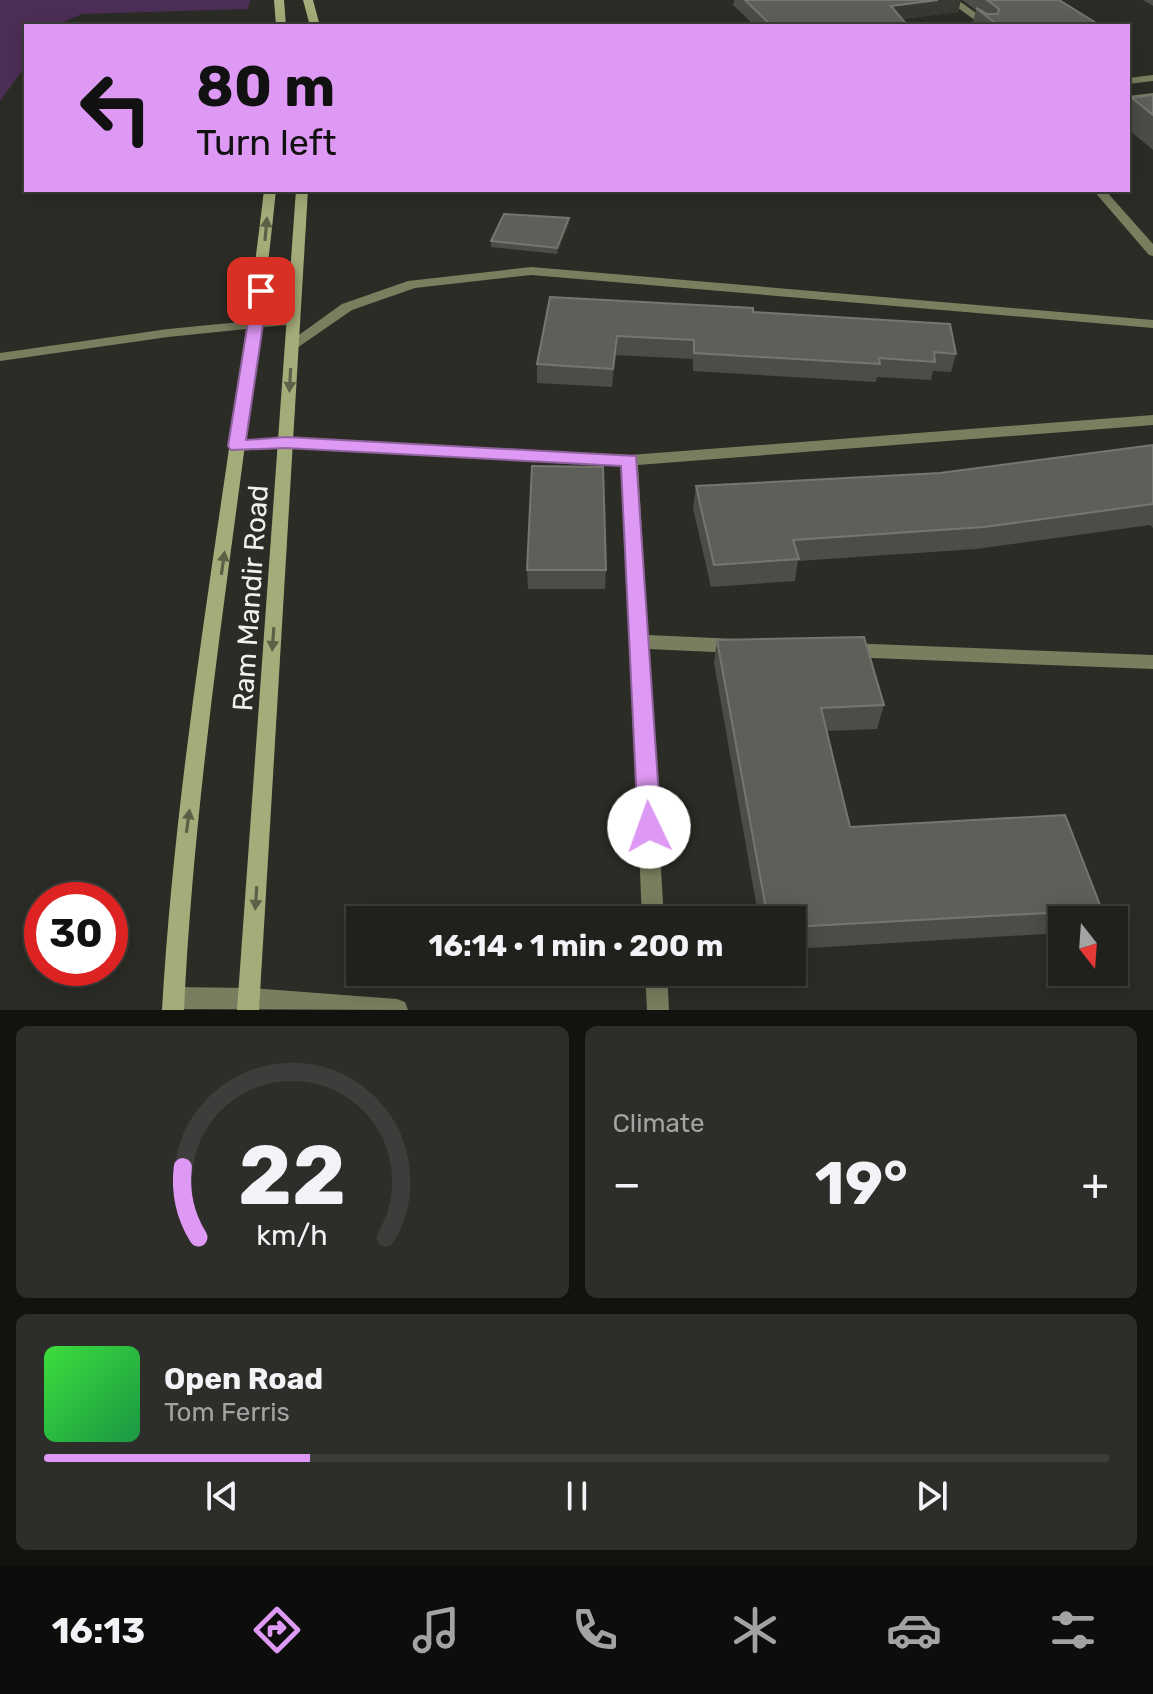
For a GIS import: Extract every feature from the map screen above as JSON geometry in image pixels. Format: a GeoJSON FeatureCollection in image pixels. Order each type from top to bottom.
{"type":"FeatureCollection","features":[{"type":"Feature","properties":{"kind":"main road"},"geometry":{"type":"LineString","coordinates":[[279,0],[281,24]]}},
{"type":"Feature","properties":{"kind":"main road"},"geometry":{"type":"LineString","coordinates":[[308,0],[314,24]]}},
{"type":"Feature","properties":{"kind":"main road"},"geometry":{"type":"LineString","coordinates":[[173,1004],[184,848],[255,324],[270,192]]}},
{"type":"Feature","properties":{"kind":"main road","name":"Ram Mandir Road"},"geometry":{"type":"LineString","coordinates":[[249,1005],[286,443],[291,321],[302,192]]}},
{"type":"Feature","properties":{"kind":"street"},"geometry":{"type":"LineString","coordinates":[[952,0],[986,24]]}},
{"type":"Feature","properties":{"kind":"street"},"geometry":{"type":"LineString","coordinates":[[1130,81],[1153,78]]}},
{"type":"Feature","properties":{"kind":"street"},"geometry":{"type":"LineString","coordinates":[[1130,99],[1153,96]]}},
{"type":"Feature","properties":{"kind":"street"},"geometry":{"type":"LineString","coordinates":[[1101,192],[1153,252]]}},
{"type":"Feature","properties":{"kind":"street"},"geometry":{"type":"LineString","coordinates":[[292,345],[347,307],[413,284],[531,271],[1153,324]]}},
{"type":"Feature","properties":{"kind":"street"},"geometry":{"type":"LineString","coordinates":[[0,357],[291,321]]}},
{"type":"Feature","properties":{"kind":"street"},"geometry":{"type":"LineString","coordinates":[[237,446],[286,443],[630,460],[1153,420]]}},
{"type":"Feature","properties":{"kind":"street"},"geometry":{"type":"LineString","coordinates":[[630,460],[652,906]]}},
{"type":"Feature","properties":{"kind":"street"},"geometry":{"type":"LineString","coordinates":[[641,642],[749,646]]}},
{"type":"Feature","properties":{"kind":"street"},"geometry":{"type":"LineString","coordinates":[[827,649],[1153,662]]}},
{"type":"Feature","properties":{"kind":"street"},"geometry":{"type":"LineString","coordinates":[[657,986],[658,1010]]}},
{"type":"Feature","properties":{"kind":"street"},"geometry":{"type":"LineString","coordinates":[[173,1004],[397,1010]]}},
{"type":"Feature","properties":{"kind":"shaded area"},"geometry":{"type":"Polygon","coordinates":[[[0,0],[250,0],[248,9],[82,14],[59,24],[24,24],[24,69],[0,101],[0,0]]]}},
{"type":"Feature","properties":{"kind":"building"},"geometry":{"type":"Polygon","coordinates":[[[745,0],[938,0],[891,6],[906,24],[770,24],[745,0]]]}},
{"type":"Feature","properties":{"kind":"building"},"geometry":{"type":"Polygon","coordinates":[[[987,0],[1059,0],[1098,24],[996,24],[976,8],[987,14],[998,14],[999,9],[987,0]]]}},
{"type":"Feature","properties":{"kind":"building"},"geometry":{"type":"Polygon","coordinates":[[[1153,95],[1153,115],[1132,98],[1153,95]]]}},
{"type":"Feature","properties":{"kind":"building"},"geometry":{"type":"Polygon","coordinates":[[[504,214],[569,218],[557,248],[491,241],[504,214]]]}},
{"type":"Feature","properties":{"kind":"building"},"geometry":{"type":"Polygon","coordinates":[[[550,297],[753,308],[753,312],[950,324],[956,354],[934,352],[935,362],[879,358],[880,364],[694,353],[694,340],[617,336],[613,369],[537,364],[550,297]]]}},
{"type":"Feature","properties":{"kind":"building"},"geometry":{"type":"Polygon","coordinates":[[[1153,445],[1153,504],[984,527],[793,540],[799,559],[714,565],[696,486],[940,473],[1153,445]]]}},
{"type":"Feature","properties":{"kind":"building"},"geometry":{"type":"Polygon","coordinates":[[[532,466],[603,467],[606,570],[527,570],[532,466]]]}},
{"type":"Feature","properties":{"kind":"building"},"geometry":{"type":"Polygon","coordinates":[[[864,637],[884,705],[821,708],[850,827],[1065,815],[1100,906],[1048,906],[1048,913],[806,926],[806,906],[765,906],[717,640],[864,637]]]}},
{"type":"Feature","properties":{"kind":"route"},"geometry":{"type":"LineString","coordinates":[[261,291],[237,446],[286,443],[630,460],[649,827]]}}]}
